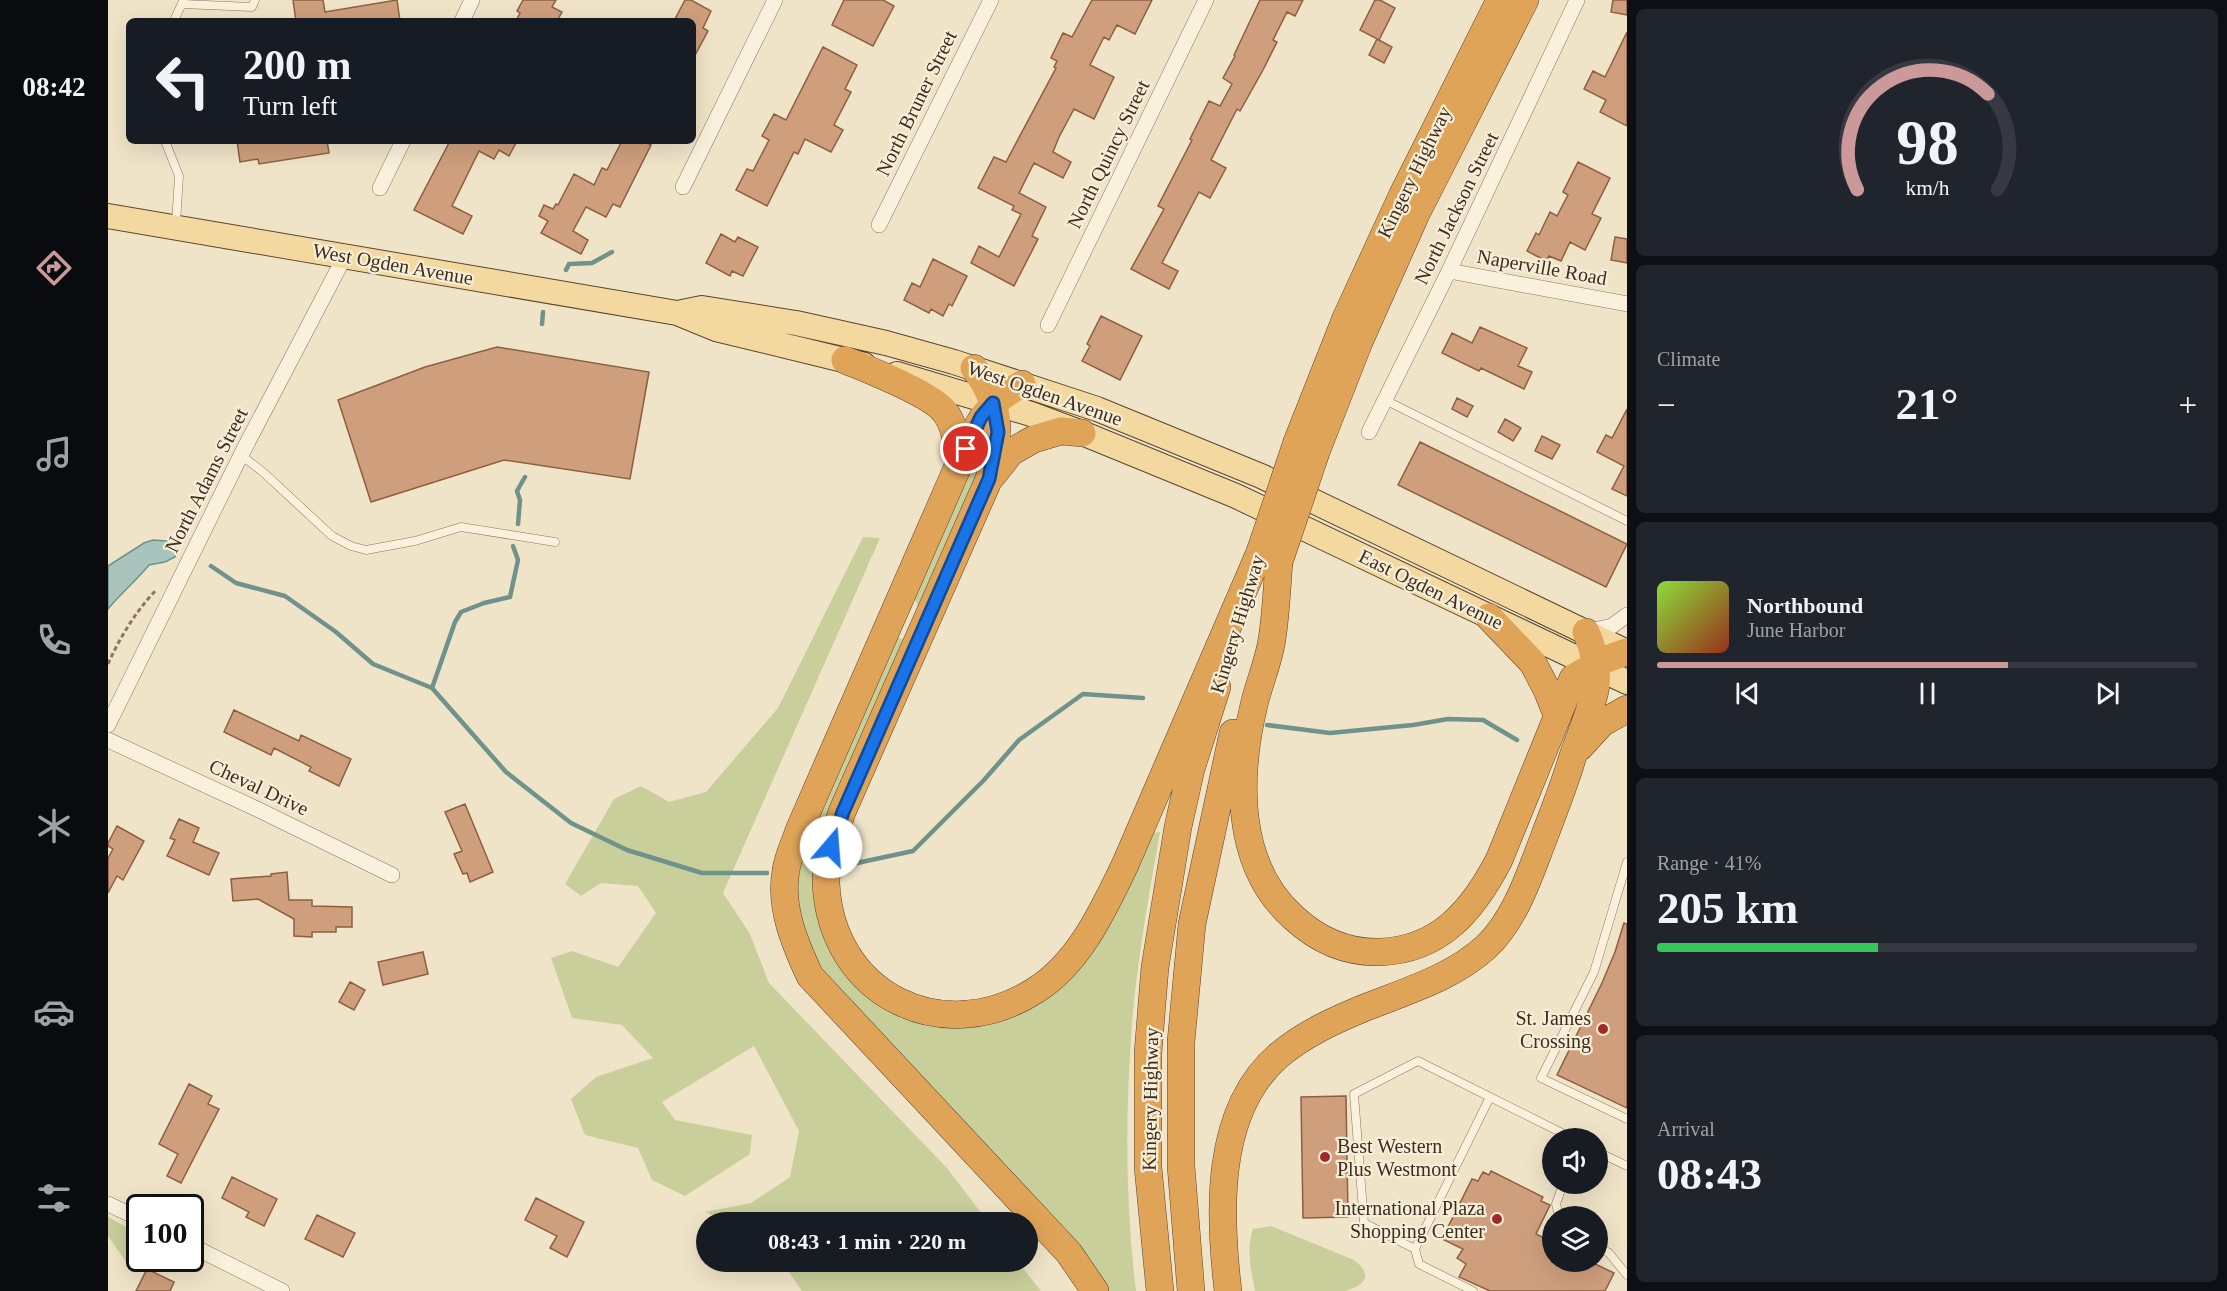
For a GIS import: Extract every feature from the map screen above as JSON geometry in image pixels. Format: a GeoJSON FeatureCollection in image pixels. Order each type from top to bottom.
{"type":"FeatureCollection","features":[{"type":"Feature","properties":{"kind":"highway","name":"Kingery Highway"},"geometry":{"type":"LineString","coordinates":[[1160,1291],[1148,1167],[1148,1053],[1155,967],[1178,827],[1191,769],[1269,557],[1346,318],[1402,196],[1500,0]]}},
{"type":"Feature","properties":{"kind":"highway","name":"Kingery Highway"},"geometry":{"type":"LineString","coordinates":[[1306,447],[1359,342],[1416,214],[1525,0]]}},
{"type":"Feature","properties":{"kind":"highway"},"geometry":{"type":"LineString","coordinates":[[845,360],[920,394],[944,411],[954,433],[959,464]]}},
{"type":"Feature","properties":{"kind":"highway"},"geometry":{"type":"LineString","coordinates":[[974,368],[985,384],[993,403],[998,432],[989,479],[843,812],[831,847],[826,881],[831,918],[842,946],[857,970],[877,989],[903,1004],[928,1013],[969,1015],[988,1012],[1037,990],[1073,956],[1091,930],[1125,865],[1269,557]]}},
{"type":"Feature","properties":{"kind":"highway"},"geometry":{"type":"LineString","coordinates":[[1022,384],[993,403],[981,417],[959,464],[800,830],[786,870],[785,908],[797,948],[810,976],[1069,1253],[1095,1291]]}},
{"type":"Feature","properties":{"kind":"highway"},"geometry":{"type":"LineString","coordinates":[[989,479],[1011,452],[1034,439],[1061,431],[1082,433]]}},
{"type":"Feature","properties":{"kind":"highway","name":"Kingery Highway"},"geometry":{"type":"LineString","coordinates":[[1191,1291],[1181,1166],[1181,1042],[1192,924],[1269,557]]}},
{"type":"Feature","properties":{"kind":"highway"},"geometry":{"type":"LineString","coordinates":[[1269,557],[1272,640],[1254,705],[1246,749],[1242,796],[1248,837],[1261,875],[1279,905],[1306,929],[1332,945],[1365,952],[1391,952],[1418,946],[1437,937],[1455,922],[1474,902],[1488,882],[1499,860],[1573,678],[1627,652]]}},
{"type":"Feature","properties":{"kind":"highway"},"geometry":{"type":"LineString","coordinates":[[1489,617],[1533,663],[1557,715]]}},
{"type":"Feature","properties":{"kind":"highway"},"geometry":{"type":"LineString","coordinates":[[1228,1291],[1222,1212],[1225,1169],[1232,1131],[1239,1111],[1276,1058],[1296,1043],[1329,1023],[1449,974],[1488,945],[1516,904],[1557,802],[1596,687],[1592,644],[1586,632]]}},
{"type":"Feature","properties":{"kind":"highway"},"geometry":{"type":"LineString","coordinates":[[1574,755],[1602,723],[1627,709]]}},
{"type":"Feature","properties":{"kind":"main road","name":"West Ogden Avenue"},"geometry":{"type":"LineString","coordinates":[[108,216],[677,313],[716,329],[845,360],[993,403],[1082,433],[1236,496]]}},
{"type":"Feature","properties":{"kind":"main road","name":"West Ogden Avenue"},"geometry":{"type":"LineString","coordinates":[[677,313],[702,308],[796,322],[886,343],[974,368],[1097,410],[1262,476],[1395,541]]}},
{"type":"Feature","properties":{"kind":"main road","name":"East Ogden Avenue"},"geometry":{"type":"LineString","coordinates":[[1236,496],[1627,682]]}},
{"type":"Feature","properties":{"kind":"main road","name":"East Ogden Avenue"},"geometry":{"type":"LineString","coordinates":[[1395,541],[1627,652]]}},
{"type":"Feature","properties":{"kind":"street"},"geometry":{"type":"LineString","coordinates":[[463,18],[472,0]]}},
{"type":"Feature","properties":{"kind":"street"},"geometry":{"type":"LineString","coordinates":[[683,187],[775,0]]}},
{"type":"Feature","properties":{"kind":"street","name":"North Bruner Street"},"geometry":{"type":"LineString","coordinates":[[879,225],[991,0]]}},
{"type":"Feature","properties":{"kind":"street","name":"North Quincy Street"},"geometry":{"type":"LineString","coordinates":[[1048,326],[1206,0]]}},
{"type":"Feature","properties":{"kind":"street","name":"North Jackson Street"},"geometry":{"type":"LineString","coordinates":[[1369,432],[1449,272],[1578,0]]}},
{"type":"Feature","properties":{"kind":"street"},"geometry":{"type":"LineString","coordinates":[[380,188],[402,144]]}},
{"type":"Feature","properties":{"kind":"street","name":"North Adams Street"},"geometry":{"type":"LineString","coordinates":[[108,725],[241,455],[345,256]]}},
{"type":"Feature","properties":{"kind":"street","name":"Naperville Road"},"geometry":{"type":"LineString","coordinates":[[1449,272],[1627,304]]}},
{"type":"Feature","properties":{"kind":"street"},"geometry":{"type":"LineString","coordinates":[[1586,632],[1612,626],[1627,615]]}},
{"type":"Feature","properties":{"kind":"street","name":"Cheval Drive"},"geometry":{"type":"LineString","coordinates":[[108,740],[392,874]]}},
{"type":"Feature","properties":{"kind":"street"},"geometry":{"type":"LineString","coordinates":[[108,1204],[126,1213]]}},
{"type":"Feature","properties":{"kind":"street"},"geometry":{"type":"LineString","coordinates":[[204,1252],[282,1291]]}},
{"type":"Feature","properties":{"kind":"lane"},"geometry":{"type":"LineString","coordinates":[[175,18],[183,2],[252,7],[255,0]]}},
{"type":"Feature","properties":{"kind":"lane"},"geometry":{"type":"LineString","coordinates":[[166,144],[179,177],[176,228]]}},
{"type":"Feature","properties":{"kind":"lane"},"geometry":{"type":"LineString","coordinates":[[1385,400],[1627,520]]}},
{"type":"Feature","properties":{"kind":"lane"},"geometry":{"type":"LineString","coordinates":[[241,455],[264,473],[332,536],[351,546],[366,550],[416,541],[461,527],[555,542]]}},
{"type":"Feature","properties":{"kind":"lane"},"geometry":{"type":"LineString","coordinates":[[1627,862],[1594,972],[1541,1078],[1627,1119]]}},
{"type":"Feature","properties":{"kind":"lane"},"geometry":{"type":"LineString","coordinates":[[1415,1249],[1364,1222],[1354,1094],[1418,1061],[1552,1128]]}},
{"type":"Feature","properties":{"kind":"lane"},"geometry":{"type":"LineString","coordinates":[[1473,1291],[1419,1264],[1415,1249],[1490,1097]]}},
{"type":"Feature","properties":{"kind":"lane"},"geometry":{"type":"LineString","coordinates":[[1608,1157],[1627,1166]]}},
{"type":"Feature","properties":{"kind":"lane"},"geometry":{"type":"LineString","coordinates":[[1608,1252],[1627,1275]]}},
{"type":"Feature","properties":{"kind":"path"},"geometry":{"type":"LineString","coordinates":[[108,664],[114,649],[141,606],[158,588],[165,585],[175,589]]}},
{"type":"Feature","properties":{"kind":"green space"},"geometry":{"type":"Polygon","coordinates":[[[978,451],[985,452],[981,463],[918,607],[913,595],[978,451]]]}},
{"type":"Feature","properties":{"kind":"green space"},"geometry":{"type":"Polygon","coordinates":[[[863,537],[880,538],[723,893],[750,934],[769,983],[947,1168],[980,1212],[705,1212],[751,1203],[790,1177],[799,1131],[754,1046],[662,1102],[675,1120],[752,1135],[750,1154],[685,1196],[652,1180],[638,1148],[585,1135],[571,1099],[596,1077],[653,1058],[622,1025],[572,1018],[551,958],[572,951],[618,967],[656,913],[638,886],[601,883],[581,896],[565,884],[614,799],[641,786],[669,802],[706,792],[778,708],[863,537]]]}},
{"type":"Feature","properties":{"kind":"green space"},"geometry":{"type":"Polygon","coordinates":[[[896,637],[906,640],[818,847],[870,998],[1018,1013],[1151,833],[1160,832],[1139,962],[1129,1071],[1128,1197],[1136,1291],[1109,1291],[1086,1254],[822,973],[798,914],[796,886],[798,861],[896,637]]]}},
{"type":"Feature","properties":{"kind":"green space"},"geometry":{"type":"Polygon","coordinates":[[[108,1217],[126,1227],[126,1262],[108,1236],[108,1217]]]}},
{"type":"Feature","properties":{"kind":"green space"},"geometry":{"type":"Polygon","coordinates":[[[1271,1226],[1354,1260],[1364,1270],[1362,1283],[1345,1291],[1255,1291],[1250,1260],[1251,1236],[1253,1229],[1271,1226]]]}},
{"type":"Feature","properties":{"kind":"green space"},"geometry":{"type":"Polygon","coordinates":[[[789,1272],[1026,1272],[1041,1291],[802,1291],[789,1272]]]}},
{"type":"Feature","properties":{"kind":"water"},"geometry":{"type":"Polygon","coordinates":[[[153,540],[167,541],[177,549],[175,557],[165,562],[149,565],[108,609],[108,566],[144,543],[153,540]]]}},
{"type":"Feature","properties":{"kind":"building"},"geometry":{"type":"Polygon","coordinates":[[[293,0],[323,0],[325,12],[397,0],[400,18],[296,18],[293,0]]]}},
{"type":"Feature","properties":{"kind":"building"},"geometry":{"type":"Polygon","coordinates":[[[523,0],[556,0],[552,7],[562,12],[559,18],[518,18],[520,13],[517,11],[523,0]]]}},
{"type":"Feature","properties":{"kind":"building"},"geometry":{"type":"Polygon","coordinates":[[[685,0],[691,0],[711,11],[703,28],[708,31],[696,53],[696,18],[676,18],[685,0]]]}},
{"type":"Feature","properties":{"kind":"building"},"geometry":{"type":"Polygon","coordinates":[[[844,0],[883,0],[894,6],[873,46],[832,25],[844,0]]]}},
{"type":"Feature","properties":{"kind":"building"},"geometry":{"type":"Polygon","coordinates":[[[1092,0],[1152,0],[1135,34],[1117,25],[1109,40],[1104,37],[1090,65],[1114,77],[1094,119],[1074,109],[1059,137],[1053,152],[1071,162],[1063,178],[1034,163],[1019,193],[1046,207],[1032,236],[1038,239],[1014,286],[971,263],[979,246],[999,257],[1021,214],[1012,210],[1014,206],[978,188],[994,157],[1006,162],[1056,68],[1054,67],[1057,61],[1051,58],[1063,33],[1072,37],[1092,0]]]}},
{"type":"Feature","properties":{"kind":"building"},"geometry":{"type":"Polygon","coordinates":[[[1260,0],[1303,0],[1295,16],[1287,12],[1273,40],[1277,42],[1263,70],[1240,111],[1237,109],[1211,160],[1226,168],[1210,198],[1199,192],[1162,263],[1178,271],[1169,289],[1131,269],[1164,209],[1158,206],[1209,101],[1220,106],[1232,84],[1223,78],[1260,0]]]}},
{"type":"Feature","properties":{"kind":"building"},"geometry":{"type":"Polygon","coordinates":[[[1375,0],[1380,0],[1395,8],[1379,40],[1360,30],[1375,0]]]}},
{"type":"Feature","properties":{"kind":"building"},"geometry":{"type":"Polygon","coordinates":[[[1613,0],[1627,0],[1627,15],[1611,12],[1613,0]]]}},
{"type":"Feature","properties":{"kind":"building"},"geometry":{"type":"Polygon","coordinates":[[[1627,32],[1627,126],[1600,112],[1606,100],[1584,89],[1593,71],[1605,77],[1627,32]]]}},
{"type":"Feature","properties":{"kind":"building"},"geometry":{"type":"Polygon","coordinates":[[[1377,39],[1392,47],[1384,63],[1369,55],[1377,39]]]}},
{"type":"Feature","properties":{"kind":"building"},"geometry":{"type":"Polygon","coordinates":[[[823,47],[857,65],[845,89],[851,92],[834,125],[843,130],[831,152],[805,139],[798,154],[794,152],[767,206],[736,190],[747,169],[753,171],[769,140],[762,136],[774,114],[786,120],[823,47]]]}},
{"type":"Feature","properties":{"kind":"building"},"geometry":{"type":"Polygon","coordinates":[[[237,144],[328,144],[329,153],[259,164],[258,159],[240,162],[237,144]]]}},
{"type":"Feature","properties":{"kind":"building"},"geometry":{"type":"Polygon","coordinates":[[[448,144],[515,144],[509,156],[499,150],[494,159],[479,151],[452,206],[472,216],[463,234],[414,210],[448,144]]]}},
{"type":"Feature","properties":{"kind":"building"},"geometry":{"type":"Polygon","coordinates":[[[620,144],[651,145],[620,207],[613,204],[606,217],[586,207],[573,231],[588,240],[581,254],[541,233],[548,221],[539,216],[544,205],[553,209],[556,204],[558,205],[574,174],[594,185],[602,168],[607,170],[620,144]]]}},
{"type":"Feature","properties":{"kind":"building"},"geometry":{"type":"Polygon","coordinates":[[[1578,162],[1610,178],[1592,214],[1601,218],[1585,250],[1570,242],[1561,261],[1549,256],[1546,261],[1527,251],[1536,233],[1539,235],[1550,212],[1557,216],[1568,195],[1563,192],[1578,162]]]}},
{"type":"Feature","properties":{"kind":"building"},"geometry":{"type":"Polygon","coordinates":[[[721,234],[735,242],[738,237],[758,247],[743,276],[732,271],[730,276],[706,263],[721,234]]]}},
{"type":"Feature","properties":{"kind":"building"},"geometry":{"type":"Polygon","coordinates":[[[1615,237],[1627,239],[1627,263],[1611,260],[1615,237]]]}},
{"type":"Feature","properties":{"kind":"building"},"geometry":{"type":"Polygon","coordinates":[[[933,259],[967,276],[952,306],[949,304],[943,316],[931,309],[929,313],[904,300],[912,283],[920,287],[933,259]]]}},
{"type":"Feature","properties":{"kind":"building"},"geometry":{"type":"Polygon","coordinates":[[[1101,316],[1142,336],[1120,380],[1082,361],[1090,346],[1087,344],[1101,316]]]}},
{"type":"Feature","properties":{"kind":"building"},"geometry":{"type":"Polygon","coordinates":[[[1480,327],[1527,348],[1518,366],[1532,372],[1524,389],[1481,368],[1479,371],[1442,353],[1452,333],[1472,343],[1480,327]]]}},
{"type":"Feature","properties":{"kind":"building"},"geometry":{"type":"Polygon","coordinates":[[[497,347],[649,372],[630,479],[504,460],[371,502],[338,400],[425,367],[497,347]]]}},
{"type":"Feature","properties":{"kind":"building"},"geometry":{"type":"Polygon","coordinates":[[[1457,398],[1473,406],[1467,417],[1452,409],[1457,398]]]}},
{"type":"Feature","properties":{"kind":"building"},"geometry":{"type":"Polygon","coordinates":[[[1627,409],[1627,496],[1612,489],[1624,466],[1597,452],[1606,435],[1612,438],[1627,409]]]}},
{"type":"Feature","properties":{"kind":"building"},"geometry":{"type":"Polygon","coordinates":[[[1505,419],[1521,428],[1513,441],[1498,432],[1505,419]]]}},
{"type":"Feature","properties":{"kind":"building"},"geometry":{"type":"Polygon","coordinates":[[[1542,436],[1560,445],[1552,459],[1535,451],[1542,436]]]}},
{"type":"Feature","properties":{"kind":"building"},"geometry":{"type":"Polygon","coordinates":[[[1420,442],[1627,544],[1606,587],[1398,485],[1420,442]]]}},
{"type":"Feature","properties":{"kind":"building"},"geometry":{"type":"Polygon","coordinates":[[[234,710],[299,741],[301,735],[351,759],[339,786],[309,771],[311,767],[274,748],[271,755],[224,732],[234,710]]]}},
{"type":"Feature","properties":{"kind":"building"},"geometry":{"type":"Polygon","coordinates":[[[465,804],[493,872],[470,882],[467,873],[463,874],[454,854],[462,851],[445,812],[465,804]]]}},
{"type":"Feature","properties":{"kind":"building"},"geometry":{"type":"Polygon","coordinates":[[[179,819],[199,828],[193,842],[219,853],[209,875],[167,856],[175,840],[170,838],[179,819]]]}},
{"type":"Feature","properties":{"kind":"building"},"geometry":{"type":"Polygon","coordinates":[[[117,826],[144,841],[123,880],[117,876],[108,893],[108,858],[113,849],[108,846],[108,843],[117,826]]]}},
{"type":"Feature","properties":{"kind":"building"},"geometry":{"type":"Polygon","coordinates":[[[287,872],[289,900],[312,900],[312,906],[352,907],[352,927],[336,927],[336,932],[312,932],[312,937],[294,936],[294,919],[258,899],[233,901],[231,879],[271,876],[271,874],[287,872]]]}},
{"type":"Feature","properties":{"kind":"building","name":"St. James Crossing"},"geometry":{"type":"Polygon","coordinates":[[[1624,923],[1627,924],[1627,1108],[1557,1075],[1602,983],[1624,923]]]}},
{"type":"Feature","properties":{"kind":"building"},"geometry":{"type":"Polygon","coordinates":[[[423,952],[428,974],[383,985],[378,962],[423,952]]]}},
{"type":"Feature","properties":{"kind":"building"},"geometry":{"type":"Polygon","coordinates":[[[350,982],[365,990],[354,1010],[339,1002],[350,982]]]}},
{"type":"Feature","properties":{"kind":"building"},"geometry":{"type":"Polygon","coordinates":[[[189,1084],[212,1096],[208,1104],[219,1109],[181,1183],[167,1176],[178,1154],[159,1144],[189,1084]]]}},
{"type":"Feature","properties":{"kind":"building","name":"Best Western Plus Westmont"},"geometry":{"type":"Polygon","coordinates":[[[1346,1096],[1348,1217],[1303,1218],[1301,1097],[1346,1096]]]}},
{"type":"Feature","properties":{"kind":"building","name":"International Plaza Shopping Center"},"geometry":{"type":"Polygon","coordinates":[[[1491,1171],[1543,1197],[1541,1201],[1550,1205],[1542,1206],[1542,1222],[1536,1234],[1542,1237],[1542,1272],[1608,1272],[1608,1270],[1614,1273],[1605,1291],[1490,1291],[1459,1277],[1466,1264],[1457,1258],[1463,1249],[1442,1239],[1472,1179],[1478,1181],[1483,1172],[1489,1175],[1491,1171]]]}},
{"type":"Feature","properties":{"kind":"building"},"geometry":{"type":"Polygon","coordinates":[[[232,1177],[277,1199],[264,1226],[246,1217],[249,1212],[222,1198],[232,1177]]]}},
{"type":"Feature","properties":{"kind":"building"},"geometry":{"type":"Polygon","coordinates":[[[536,1198],[584,1222],[567,1257],[550,1248],[557,1236],[525,1220],[536,1198]]]}},
{"type":"Feature","properties":{"kind":"building"},"geometry":{"type":"Polygon","coordinates":[[[317,1215],[355,1233],[343,1257],[305,1239],[317,1215]]]}},
{"type":"Feature","properties":{"kind":"building"},"geometry":{"type":"Polygon","coordinates":[[[146,1272],[153,1272],[174,1282],[170,1291],[136,1291],[146,1272]]]}},
{"type":"Feature","properties":{"kind":"waterway"},"geometry":{"type":"LineString","coordinates":[[566,270],[569,264],[592,263],[612,252]]}},
{"type":"Feature","properties":{"kind":"waterway"},"geometry":{"type":"LineString","coordinates":[[542,324],[543,312]]}},
{"type":"Feature","properties":{"kind":"waterway"},"geometry":{"type":"LineString","coordinates":[[518,524],[520,500],[517,491],[525,477]]}},
{"type":"Feature","properties":{"kind":"waterway"},"geometry":{"type":"LineString","coordinates":[[432,688],[455,622],[461,612],[484,603],[510,597],[518,560],[513,546]]}},
{"type":"Feature","properties":{"kind":"waterway"},"geometry":{"type":"LineString","coordinates":[[211,566],[236,583],[285,596],[336,632],[373,664],[432,688],[506,772],[571,823],[627,850],[702,873],[767,873]]}},
{"type":"Feature","properties":{"kind":"waterway"},"geometry":{"type":"LineString","coordinates":[[843,866],[913,851],[984,780],[1019,740],[1083,694],[1143,698]]}},
{"type":"Feature","properties":{"kind":"waterway"},"geometry":{"type":"LineString","coordinates":[[1267,725],[1330,733],[1413,725],[1448,719],[1483,720],[1517,740]]}},
{"type":"Feature","properties":{"kind":"place","name":"St. James Crossing"},"geometry":{"type":"Point","coordinates":[1603,1029]}},
{"type":"Feature","properties":{"kind":"place","name":"Best Western Plus Westmont"},"geometry":{"type":"Point","coordinates":[1325,1157]}},
{"type":"Feature","properties":{"kind":"place","name":"International Plaza Shopping Center"},"geometry":{"type":"Point","coordinates":[1497,1219]}},
{"type":"Feature","properties":{"kind":"route"},"geometry":{"type":"LineString","coordinates":[[831,847],[843,812],[989,479],[998,432],[993,403],[981,417],[966,449]]}}]}
